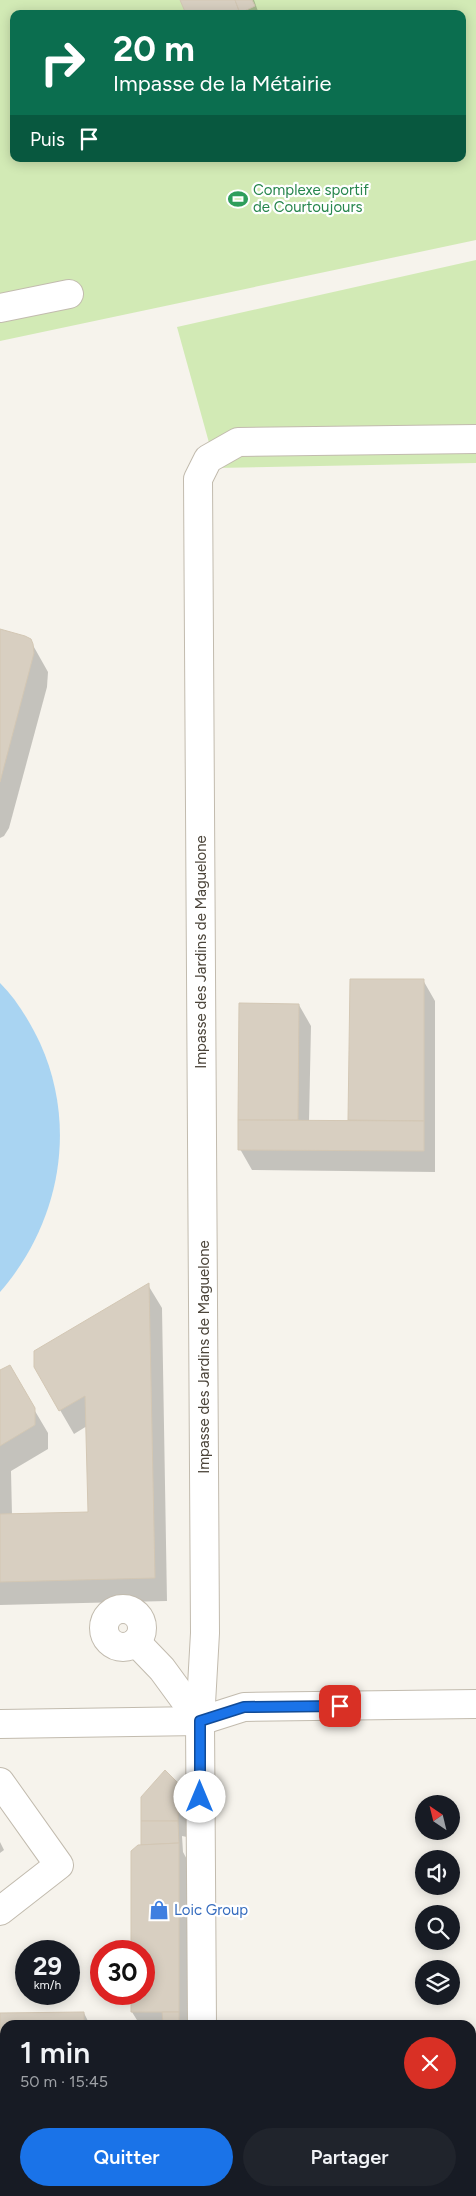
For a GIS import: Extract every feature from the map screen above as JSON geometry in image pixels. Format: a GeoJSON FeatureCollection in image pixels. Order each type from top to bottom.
{"type":"FeatureCollection","features":[{"type":"Feature","properties":{"kind":"street"},"geometry":{"type":"LineString","coordinates":[[0,308],[69,294]]}},
{"type":"Feature","properties":{"kind":"street","name":"Impasse des Jardins de Maguelone"},"geometry":{"type":"LineString","coordinates":[[202,2020],[200,1721],[205,1623],[198,479],[208,459],[238,442],[476,439]]}},
{"type":"Feature","properties":{"kind":"street"},"geometry":{"type":"LineString","coordinates":[[136,1642],[162,1669],[200,1721]]}},
{"type":"Feature","properties":{"kind":"street"},"geometry":{"type":"LineString","coordinates":[[0,1724],[200,1721],[244,1707],[476,1704]]}},
{"type":"Feature","properties":{"kind":"street"},"geometry":{"type":"LineString","coordinates":[[0,1782],[59,1865],[0,1911]]}},
{"type":"Feature","properties":{"kind":"green space","name":"Complexe sportif de Courtoujours"},"geometry":{"type":"Polygon","coordinates":[[[0,0],[476,0],[476,240],[0,341],[0,0]]]}},
{"type":"Feature","properties":{"kind":"green space"},"geometry":{"type":"Polygon","coordinates":[[[476,260],[476,463],[216,468],[177,327],[476,260]]]}},
{"type":"Feature","properties":{"kind":"water"},"geometry":{"type":"Polygon","coordinates":[[[0,983],[23,1012],[40,1043],[52,1075],[58,1108],[60,1141],[57,1173],[49,1205],[37,1236],[21,1265],[0,1292],[0,983]]]}},
{"type":"Feature","properties":{"kind":"building"},"geometry":{"type":"Polygon","coordinates":[[[180,0],[235,0],[239,10],[184,10],[180,0]]]}},
{"type":"Feature","properties":{"kind":"building"},"geometry":{"type":"Polygon","coordinates":[[[235,0],[252,0],[255,6],[246,10],[239,10],[235,0]]]}},
{"type":"Feature","properties":{"kind":"building"},"geometry":{"type":"Polygon","coordinates":[[[0,629],[31,639],[34,653],[0,782],[0,629]]]}},
{"type":"Feature","properties":{"kind":"building"},"geometry":{"type":"Polygon","coordinates":[[[350,979],[424,979],[424,1121],[348,1120],[350,979]]]}},
{"type":"Feature","properties":{"kind":"building"},"geometry":{"type":"Polygon","coordinates":[[[239,1003],[299,1004],[298,1120],[238,1120],[239,1003]]]}},
{"type":"Feature","properties":{"kind":"building"},"geometry":{"type":"Polygon","coordinates":[[[238,1120],[424,1121],[424,1151],[238,1150],[238,1120]]]}},
{"type":"Feature","properties":{"kind":"building"},"geometry":{"type":"Polygon","coordinates":[[[149,1283],[155,1578],[0,1582],[0,1514],[88,1512],[85,1396],[59,1411],[34,1367],[34,1351],[149,1283]]]}},
{"type":"Feature","properties":{"kind":"building"},"geometry":{"type":"Polygon","coordinates":[[[10,1365],[35,1408],[35,1425],[0,1446],[0,1370],[10,1365]]]}},
{"type":"Feature","properties":{"kind":"building"},"geometry":{"type":"Polygon","coordinates":[[[165,1770],[179,1784],[178,1821],[141,1821],[141,1797],[165,1770]]]}},
{"type":"Feature","properties":{"kind":"building"},"geometry":{"type":"Polygon","coordinates":[[[141,1821],[178,1821],[179,1843],[141,1845],[141,1821]]]}},
{"type":"Feature","properties":{"kind":"building"},"geometry":{"type":"Polygon","coordinates":[[[179,1843],[179,2012],[131,2012],[131,2005],[155,2005],[155,1940],[131,1940],[131,1851],[138,1845],[179,1843]]]}},
{"type":"Feature","properties":{"kind":"building"},"geometry":{"type":"Polygon","coordinates":[[[84,2012],[84,2020],[0,2020],[0,2013],[84,2012]]]}},
{"type":"Feature","properties":{"kind":"building"},"geometry":{"type":"Polygon","coordinates":[[[162,2012],[179,2012],[179,2020],[163,2020],[162,2012]]]}},
{"type":"Feature","properties":{"kind":"place","name":"Complexe sportif de Courtoujours"},"geometry":{"type":"Point","coordinates":[238,199]}},
{"type":"Feature","properties":{"kind":"place","name":"Loic Group"},"geometry":{"type":"Point","coordinates":[159,1910]}},
{"type":"Feature","properties":{"kind":"route"},"geometry":{"type":"LineString","coordinates":[[200,1797],[200,1721],[244,1707],[340,1706]]}}]}
